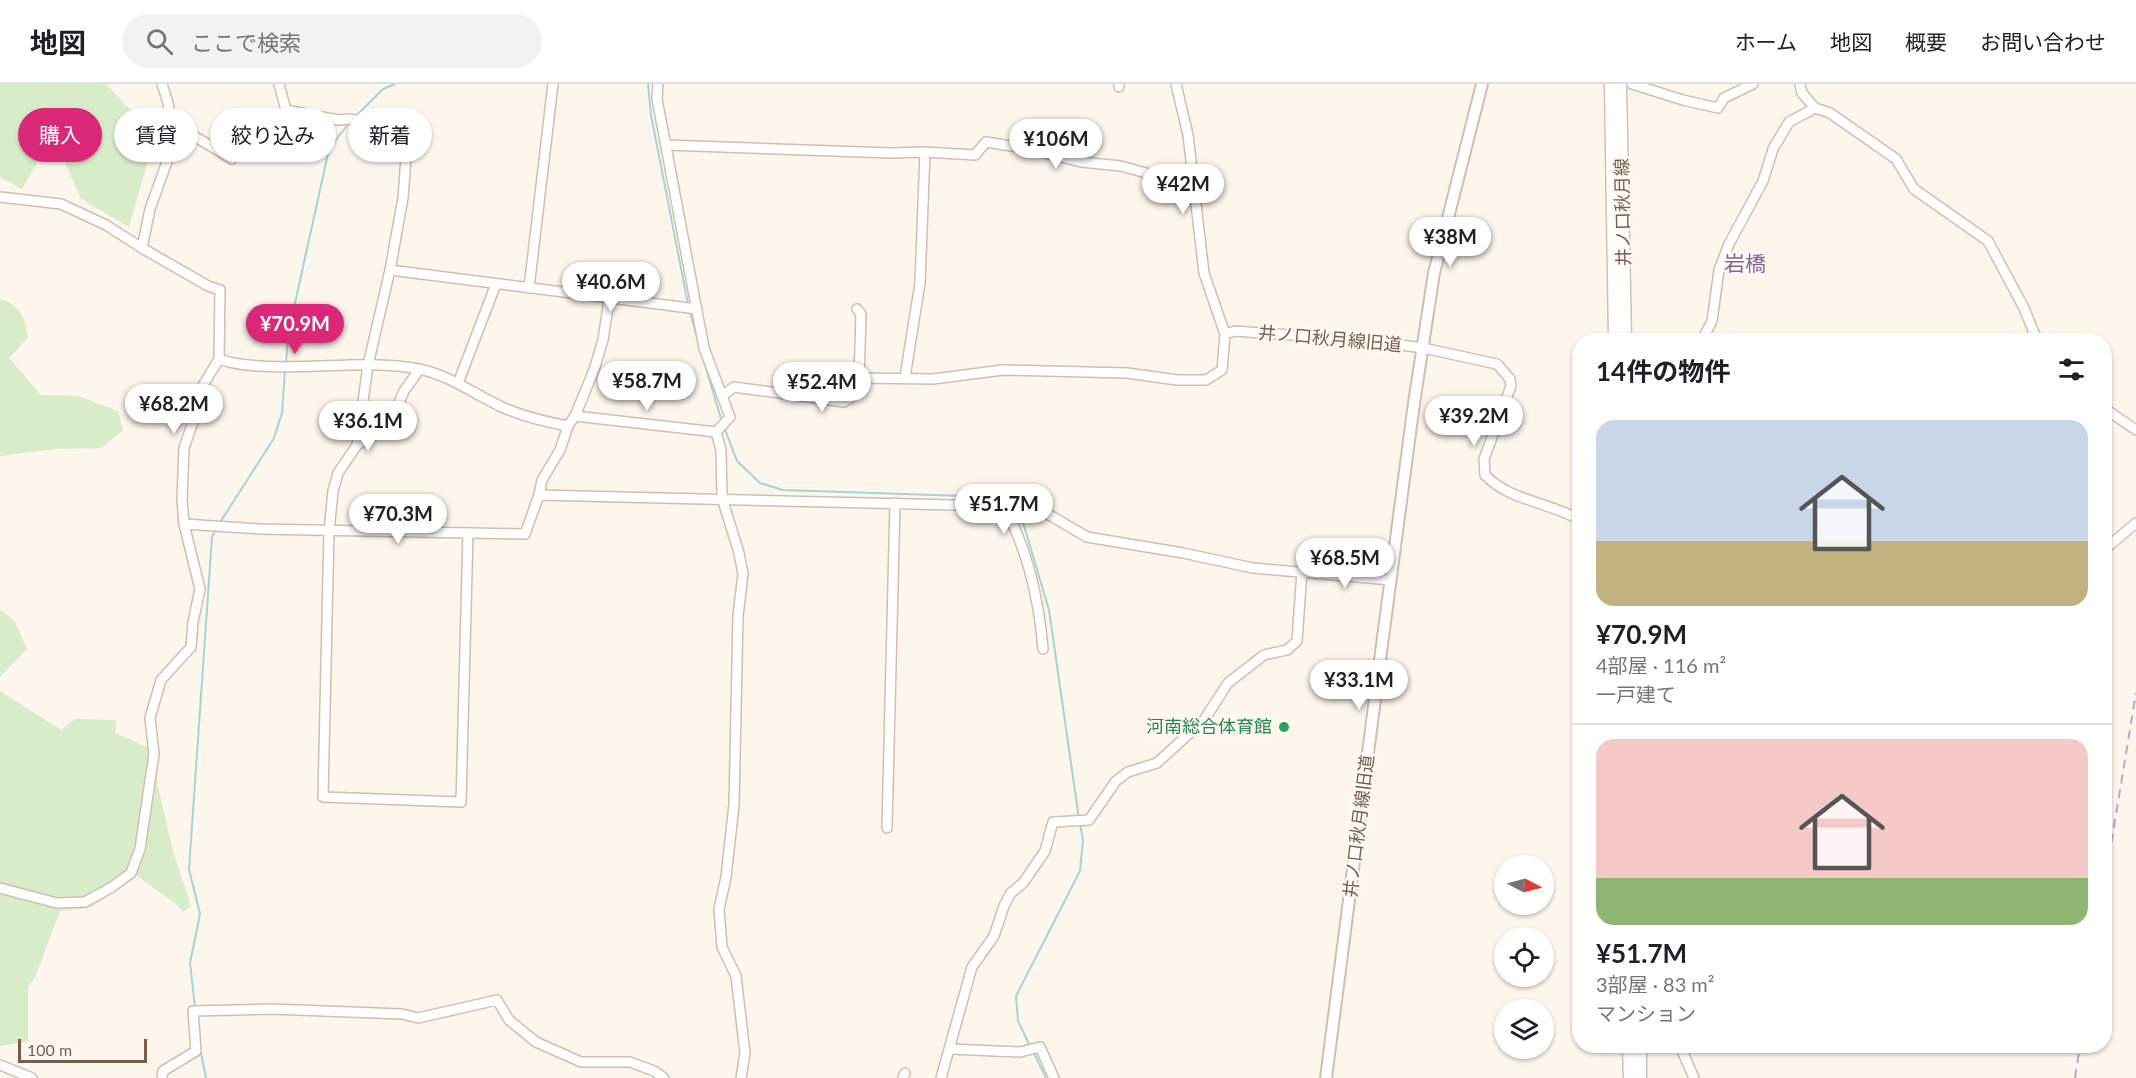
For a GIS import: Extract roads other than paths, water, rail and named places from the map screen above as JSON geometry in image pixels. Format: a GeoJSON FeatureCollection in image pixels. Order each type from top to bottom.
{"type":"FeatureCollection","features":[{"type":"Feature","properties":{"kind":"main road","name":"井ノ口秋月線"},"geometry":{"type":"LineString","coordinates":[[1611,84],[1616,333]]}},
{"type":"Feature","properties":{"kind":"main road","name":"井ノ口秋月線"},"geometry":{"type":"LineString","coordinates":[[1620,84],[1625,333]]}},
{"type":"Feature","properties":{"kind":"main road"},"geometry":{"type":"LineString","coordinates":[[1629,1053],[1630,1078]]}},
{"type":"Feature","properties":{"kind":"main road"},"geometry":{"type":"LineString","coordinates":[[1640,1053],[1640,1078]]}},
{"type":"Feature","properties":{"kind":"street"},"geometry":{"type":"LineString","coordinates":[[162,84],[169,108]]}},
{"type":"Feature","properties":{"kind":"street"},"geometry":{"type":"LineString","coordinates":[[279,84],[286,110],[338,120],[350,119],[408,131],[403,198],[390,270],[368,365],[357,445]]}},
{"type":"Feature","properties":{"kind":"street"},"geometry":{"type":"LineString","coordinates":[[529,288],[553,84]]}},
{"type":"Feature","properties":{"kind":"street"},"geometry":{"type":"LineString","coordinates":[[658,84],[657,99],[704,348],[730,417],[718,431],[721,450],[722,498],[743,574],[738,616],[734,805],[726,877],[719,909],[722,947],[736,976],[745,1053],[741,1078]]}},
{"type":"Feature","properties":{"kind":"street"},"geometry":{"type":"LineString","coordinates":[[859,380],[859,378],[905,377],[933,379],[1003,370],[1127,373],[1177,380],[1206,380],[1222,370],[1225,334],[1204,273],[1188,135],[1176,84]]}},
{"type":"Feature","properties":{"kind":"street"},"geometry":{"type":"LineString","coordinates":[[1482,84],[1434,273],[1423,348],[1497,364],[1510,379],[1511,386],[1484,459],[1485,475],[1495,486],[1572,516]]}},
{"type":"Feature","properties":{"kind":"street"},"geometry":{"type":"LineString","coordinates":[[1632,84],[1718,108],[1724,98],[1753,84]]}},
{"type":"Feature","properties":{"kind":"street"},"geometry":{"type":"LineString","coordinates":[[1800,84],[1802,93],[1815,108],[1830,113],[1896,159],[1914,189],[1988,241],[2024,308],[2034,333]]}},
{"type":"Feature","properties":{"kind":"street"},"geometry":{"type":"LineString","coordinates":[[1706,333],[1712,321],[1719,270],[1729,244],[1762,181],[1773,149],[1789,122],[1815,108]]}},
{"type":"Feature","properties":{"kind":"street"},"geometry":{"type":"LineString","coordinates":[[666,145],[975,155],[987,142],[1029,149],[1081,162],[1120,166],[1153,176],[1193,179]]}},
{"type":"Feature","properties":{"kind":"street"},"geometry":{"type":"LineString","coordinates":[[905,377],[920,283],[925,152]]}},
{"type":"Feature","properties":{"kind":"street"},"geometry":{"type":"LineString","coordinates":[[142,248],[150,209],[167,162]]}},
{"type":"Feature","properties":{"kind":"street"},"geometry":{"type":"LineString","coordinates":[[0,197],[62,204],[106,225],[208,286],[220,290],[219,359],[199,392],[196,413],[184,448],[182,500],[184,524],[200,589],[193,622],[191,647],[161,680],[150,718],[154,754],[141,849],[131,873],[85,902],[57,903],[0,888]]}},
{"type":"Feature","properties":{"kind":"street"},"geometry":{"type":"LineString","coordinates":[[390,270],[697,309]]}},
{"type":"Feature","properties":{"kind":"street"},"geometry":{"type":"LineString","coordinates":[[458,383],[496,284]]}},
{"type":"Feature","properties":{"kind":"street"},"geometry":{"type":"LineString","coordinates":[[184,524],[329,531],[525,534],[542,480],[560,450],[568,426],[594,370],[603,340],[609,299]]}},
{"type":"Feature","properties":{"kind":"street"},"geometry":{"type":"LineString","coordinates":[[723,395],[734,387],[844,402],[852,397],[858,388],[859,380],[861,314],[857,309]]}},
{"type":"Feature","properties":{"kind":"street","name":"井ノ口秋月線旧道"},"geometry":{"type":"LineString","coordinates":[[1225,334],[1235,331],[1339,338],[1423,348],[1326,1078]]}},
{"type":"Feature","properties":{"kind":"street"},"geometry":{"type":"LineString","coordinates":[[219,359],[231,364],[289,368],[368,365],[419,370],[458,383],[503,407],[550,423],[568,426]]}},
{"type":"Feature","properties":{"kind":"street"},"geometry":{"type":"LineString","coordinates":[[419,370],[404,391],[389,426],[357,445],[338,473],[333,491],[329,531],[323,797],[461,802],[468,533]]}},
{"type":"Feature","properties":{"kind":"street"},"geometry":{"type":"LineString","coordinates":[[2112,414],[2136,430]]}},
{"type":"Feature","properties":{"kind":"street"},"geometry":{"type":"LineString","coordinates":[[574,416],[718,431]]}},
{"type":"Feature","properties":{"kind":"street"},"geometry":{"type":"LineString","coordinates":[[539,495],[895,503],[1041,510],[1087,537],[1183,553],[1253,568],[1391,580]]}},
{"type":"Feature","properties":{"kind":"street"},"geometry":{"type":"LineString","coordinates":[[887,828],[895,503]]}},
{"type":"Feature","properties":{"kind":"street"},"geometry":{"type":"LineString","coordinates":[[1006,510],[1016,528],[1039,609],[1042,649]]}},
{"type":"Feature","properties":{"kind":"street"},"geometry":{"type":"LineString","coordinates":[[2112,543],[2136,523]]}},
{"type":"Feature","properties":{"kind":"street"},"geometry":{"type":"LineString","coordinates":[[941,1078],[972,967],[994,936],[1011,893],[1023,883],[1045,851],[1053,822],[1089,820],[1116,782],[1128,772],[1157,763],[1204,720],[1228,682],[1264,655],[1287,650],[1297,641],[1302,571]]}},
{"type":"Feature","properties":{"kind":"street"},"geometry":{"type":"LineString","coordinates":[[162,1078],[164,1071],[196,1052],[193,1011],[272,1009],[402,1014],[418,1018],[497,1000],[509,1020],[536,1042],[581,1062],[630,1062],[654,1071],[664,1078]]}},
{"type":"Feature","properties":{"kind":"street"},"geometry":{"type":"LineString","coordinates":[[950,1049],[1020,1052],[1040,1047],[1054,1078]]}},
{"type":"Feature","properties":{"kind":"street"},"geometry":{"type":"LineString","coordinates":[[1683,1053],[1694,1078]]}},
{"type":"Feature","properties":{"kind":"street"},"geometry":{"type":"LineString","coordinates":[[0,1065],[32,1078]]}},
{"type":"Feature","properties":{"kind":"waterway"},"geometry":{"type":"LineString","coordinates":[[364,108],[383,89],[395,84]]}},
{"type":"Feature","properties":{"kind":"waterway"},"geometry":{"type":"LineString","coordinates":[[648,84],[651,115],[688,304]]}},
{"type":"Feature","properties":{"kind":"waterway"},"geometry":{"type":"LineString","coordinates":[[286,364],[288,335],[329,149],[348,124]]}},
{"type":"Feature","properties":{"kind":"waterway"},"geometry":{"type":"LineString","coordinates":[[690,312],[698,341]]}},
{"type":"Feature","properties":{"kind":"waterway"},"geometry":{"type":"LineString","coordinates":[[702,355],[722,422]]}},
{"type":"Feature","properties":{"kind":"waterway"},"geometry":{"type":"LineString","coordinates":[[219,524],[274,438],[282,413],[285,370]]}},
{"type":"Feature","properties":{"kind":"waterway"},"geometry":{"type":"LineString","coordinates":[[724,427],[737,461],[760,483],[783,490],[994,497],[1009,506]]}},
{"type":"Feature","properties":{"kind":"waterway"},"geometry":{"type":"LineString","coordinates":[[1016,512],[1022,519],[1049,610],[1079,819]]}},
{"type":"Feature","properties":{"kind":"waterway"},"geometry":{"type":"LineString","coordinates":[[195,1007],[190,963],[200,914],[189,869],[212,537],[216,529]]}},
{"type":"Feature","properties":{"kind":"waterway"},"geometry":{"type":"LineString","coordinates":[[1030,1046],[1018,1021],[1016,996],[1080,871],[1083,840],[1080,824]]}},
{"type":"Feature","properties":{"kind":"waterway"},"geometry":{"type":"LineString","coordinates":[[200,1048],[206,1078]]}},
{"type":"Feature","properties":{"kind":"waterway"},"geometry":{"type":"LineString","coordinates":[[1033,1051],[1046,1078]]}},
{"type":"Feature","properties":{"kind":"railway"},"geometry":{"type":"LineString","coordinates":[[2112,838],[2136,693]]}},
{"type":"Feature","properties":{"kind":"railway"},"geometry":{"type":"LineString","coordinates":[[2075,1078],[2079,1053]]}},
{"type":"Feature","properties":{"kind":"place","name":"河南総合体育館"},"geometry":{"type":"Point","coordinates":[1284,727]}},
{"type":"Feature","properties":{"kind":"district","name":"岩橋"},"geometry":{"type":"Point","coordinates":[1745,264]}}]}
